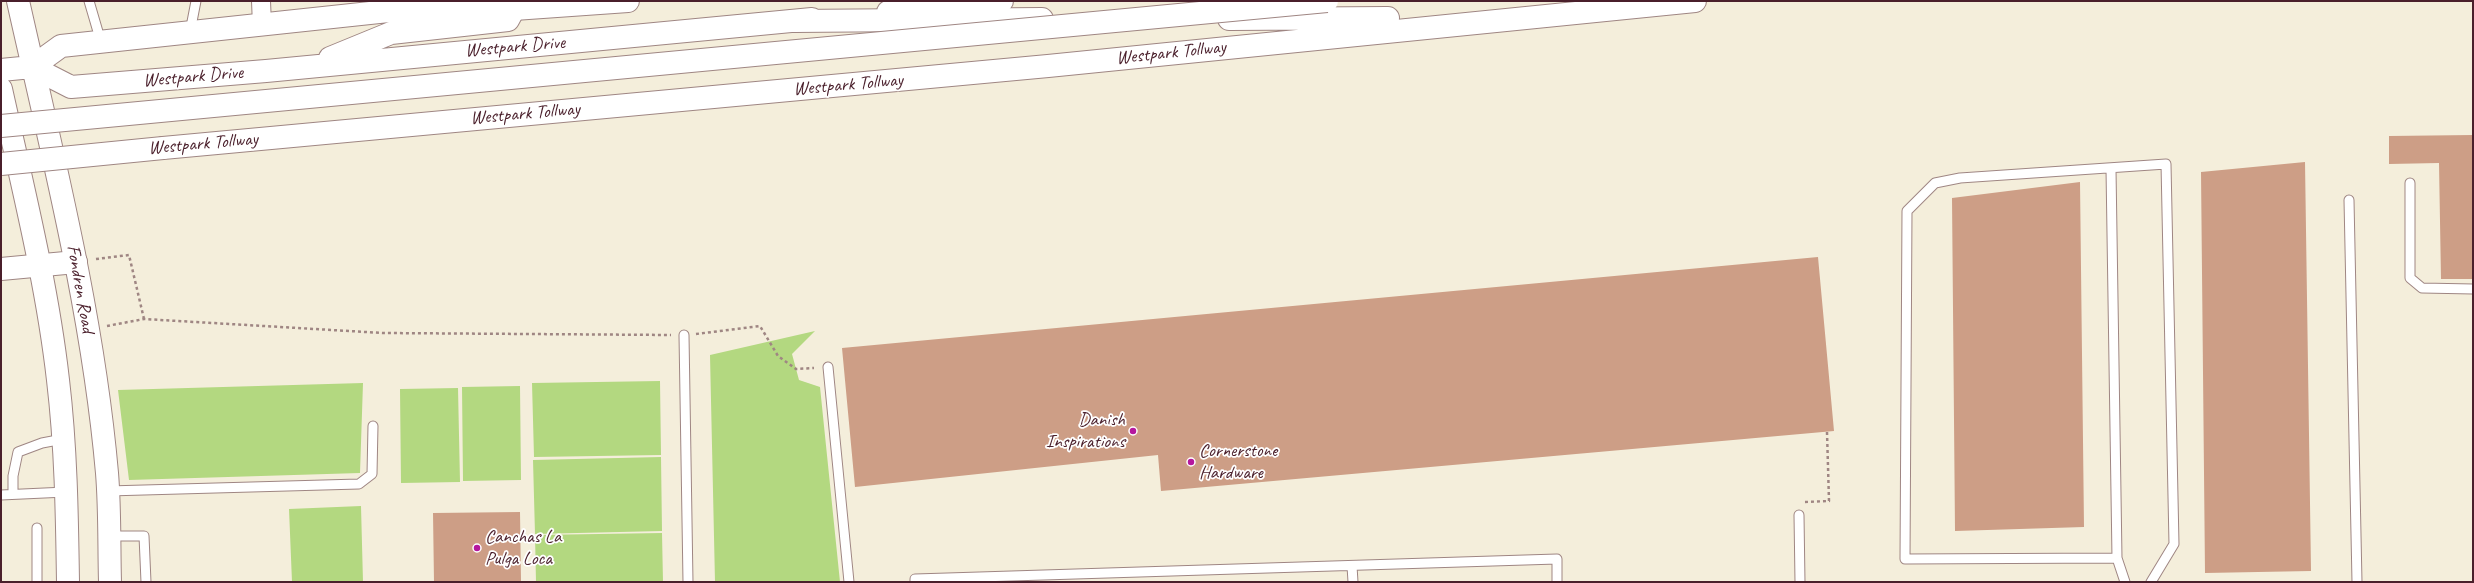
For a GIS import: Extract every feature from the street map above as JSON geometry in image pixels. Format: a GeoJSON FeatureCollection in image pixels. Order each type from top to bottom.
{"type":"FeatureCollection","features":[{"type":"Feature","properties":{"kind":"main road","name":"Fondren Road"},"geometry":{"type":"LineString","coordinates":[[18,1],[76,262],[87,330],[108,491],[110,582]]}},
{"type":"Feature","properties":{"kind":"main road"},"geometry":{"type":"LineString","coordinates":[[1,70],[32,67],[62,46],[483,1],[514,5],[628,1]]}},
{"type":"Feature","properties":{"kind":"main road","name":"Westpark Drive"},"geometry":{"type":"LineString","coordinates":[[32,67],[72,87],[308,67],[1002,1]]}},
{"type":"Feature","properties":{"kind":"main road","name":"Westpark Tollway"},"geometry":{"type":"LineString","coordinates":[[1,126],[1327,1]]}},
{"type":"Feature","properties":{"kind":"main road","name":"Westpark Tollway"},"geometry":{"type":"LineString","coordinates":[[1,164],[1048,66],[1510,18],[1695,1]]}},
{"type":"Feature","properties":{"kind":"main road"},"geometry":{"type":"LineString","coordinates":[[308,67],[391,33],[508,20],[514,5]]}},
{"type":"Feature","properties":{"kind":"main road"},"geometry":{"type":"LineString","coordinates":[[793,21],[1510,18]]}},
{"type":"Feature","properties":{"kind":"main road","name":"Fondren Road"},"geometry":{"type":"LineString","coordinates":[[1,89],[39,266],[58,379],[66,492],[68,582]]}},
{"type":"Feature","properties":{"kind":"main road"},"geometry":{"type":"LineString","coordinates":[[1,269],[76,262]]}},
{"type":"Feature","properties":{"kind":"street"},"geometry":{"type":"LineString","coordinates":[[261,1],[262,25]]}},
{"type":"Feature","properties":{"kind":"lane"},"geometry":{"type":"LineString","coordinates":[[89,1],[101,42]]}},
{"type":"Feature","properties":{"kind":"lane"},"geometry":{"type":"LineString","coordinates":[[190,32],[196,1]]}},
{"type":"Feature","properties":{"kind":"lane"},"geometry":{"type":"LineString","coordinates":[[2118,558],[1905,559],[1907,211],[1935,184],[1960,178],[2111,169],[2166,164],[2174,544],[2151,582]]}},
{"type":"Feature","properties":{"kind":"lane"},"geometry":{"type":"LineString","coordinates":[[2111,169],[2118,558],[2125,582]]}},
{"type":"Feature","properties":{"kind":"lane"},"geometry":{"type":"LineString","coordinates":[[2410,182],[2410,278],[2422,288],[2473,289]]}},
{"type":"Feature","properties":{"kind":"lane"},"geometry":{"type":"LineString","coordinates":[[2348,200],[2357,582]]}},
{"type":"Feature","properties":{"kind":"lane"},"geometry":{"type":"LineString","coordinates":[[684,335],[688,582]]}},
{"type":"Feature","properties":{"kind":"lane"},"geometry":{"type":"LineString","coordinates":[[828,367],[849,582]]}},
{"type":"Feature","properties":{"kind":"lane"},"geometry":{"type":"LineString","coordinates":[[108,491],[359,484],[372,474],[373,426]]}},
{"type":"Feature","properties":{"kind":"lane"},"geometry":{"type":"LineString","coordinates":[[13,494],[12,476],[18,452],[42,443],[63,439]]}},
{"type":"Feature","properties":{"kind":"lane"},"geometry":{"type":"LineString","coordinates":[[1,495],[66,492]]}},
{"type":"Feature","properties":{"kind":"lane"},"geometry":{"type":"LineString","coordinates":[[1799,515],[1800,582]]}},
{"type":"Feature","properties":{"kind":"lane"},"geometry":{"type":"LineString","coordinates":[[37,528],[37,582]]}},
{"type":"Feature","properties":{"kind":"lane"},"geometry":{"type":"LineString","coordinates":[[109,536],[144,536],[146,582]]}},
{"type":"Feature","properties":{"kind":"lane"},"geometry":{"type":"LineString","coordinates":[[915,582],[915,579],[1130,577],[1352,566],[1557,559],[1557,582]]}},
{"type":"Feature","properties":{"kind":"lane"},"geometry":{"type":"LineString","coordinates":[[1352,566],[1353,582]]}},
{"type":"Feature","properties":{"kind":"path"},"geometry":{"type":"LineString","coordinates":[[76,262],[129,255],[144,319]]}},
{"type":"Feature","properties":{"kind":"path"},"geometry":{"type":"LineString","coordinates":[[87,330],[144,319],[383,333],[684,335],[760,326],[778,356],[796,369],[828,367]]}},
{"type":"Feature","properties":{"kind":"path"},"geometry":{"type":"LineString","coordinates":[[1799,515],[1798,502],[1829,501],[1827,432]]}},
{"type":"Feature","properties":{"kind":"green space"},"geometry":{"type":"Polygon","coordinates":[[[815,331],[792,354],[799,380],[820,387],[840,582],[715,582],[710,355],[815,331]]]}},
{"type":"Feature","properties":{"kind":"green space"},"geometry":{"type":"Polygon","coordinates":[[[660,381],[661,455],[534,457],[532,383],[660,381]]]}},
{"type":"Feature","properties":{"kind":"green space"},"geometry":{"type":"Polygon","coordinates":[[[363,383],[360,473],[129,480],[118,390],[363,383]]]}},
{"type":"Feature","properties":{"kind":"green space"},"geometry":{"type":"Polygon","coordinates":[[[520,386],[521,480],[463,481],[462,387],[520,386]]]}},
{"type":"Feature","properties":{"kind":"green space"},"geometry":{"type":"Polygon","coordinates":[[[458,388],[460,482],[401,483],[400,389],[458,388]]]}},
{"type":"Feature","properties":{"kind":"green space"},"geometry":{"type":"Polygon","coordinates":[[[661,457],[662,531],[535,534],[533,460],[661,457]]]}},
{"type":"Feature","properties":{"kind":"green space"},"geometry":{"type":"Polygon","coordinates":[[[361,506],[363,582],[292,582],[289,509],[361,506]]]}},
{"type":"Feature","properties":{"kind":"green space"},"geometry":{"type":"Polygon","coordinates":[[[662,533],[663,582],[536,582],[535,535],[662,533]]]}},
{"type":"Feature","properties":{"kind":"building"},"geometry":{"type":"Polygon","coordinates":[[[2473,135],[2473,279],[2441,279],[2439,163],[2389,164],[2389,136],[2473,135]]]}},
{"type":"Feature","properties":{"kind":"building"},"geometry":{"type":"Polygon","coordinates":[[[2305,162],[2311,571],[2205,573],[2201,172],[2305,162]]]}},
{"type":"Feature","properties":{"kind":"building"},"geometry":{"type":"Polygon","coordinates":[[[2080,182],[2084,527],[1955,531],[1952,198],[2080,182]]]}},
{"type":"Feature","properties":{"kind":"building"},"geometry":{"type":"Polygon","coordinates":[[[1818,257],[1834,431],[1161,491],[1158,455],[855,487],[842,348],[1818,257]]]}},
{"type":"Feature","properties":{"kind":"building","name":"Canchas La Pulga Loca"},"geometry":{"type":"Polygon","coordinates":[[[520,512],[521,582],[434,582],[433,513],[520,512]]]}},
{"type":"Feature","properties":{"kind":"place","name":"Danish Inspirations"},"geometry":{"type":"Point","coordinates":[1133,431]}},
{"type":"Feature","properties":{"kind":"place","name":"Cornerstone Hardware"},"geometry":{"type":"Point","coordinates":[1191,462]}},
{"type":"Feature","properties":{"kind":"place","name":"Canchas La Pulga Loca"},"geometry":{"type":"Point","coordinates":[477,548]}}]}
